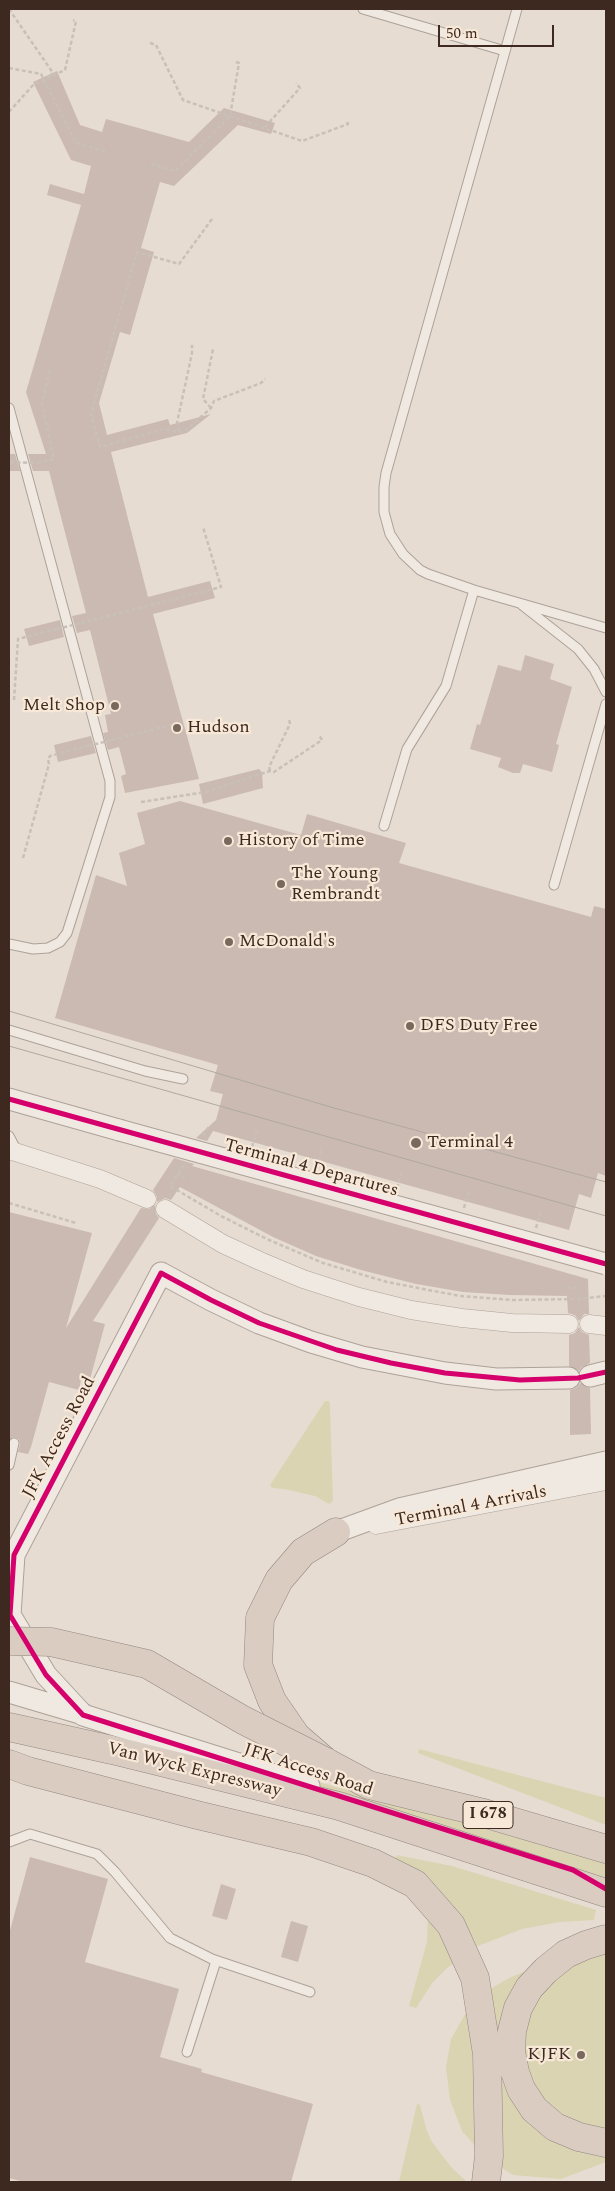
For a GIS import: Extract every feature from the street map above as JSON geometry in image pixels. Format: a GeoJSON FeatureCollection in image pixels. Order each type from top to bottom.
{"type":"FeatureCollection","features":[{"type":"Feature","properties":{"kind":"highway"},"geometry":{"type":"LineString","coordinates":[[326,1762],[296,1736],[286,1722],[272,1701],[257,1659],[260,1618],[279,1580],[303,1552],[336,1532]]}},
{"type":"Feature","properties":{"kind":"highway"},"geometry":{"type":"LineString","coordinates":[[9,1623],[51,1642],[147,1664],[243,1720],[326,1762]]}},
{"type":"Feature","properties":{"kind":"highway","name":"Van Wyck Expressway"},"geometry":{"type":"LineString","coordinates":[[9,1727],[112,1750],[339,1806],[606,1891]]}},
{"type":"Feature","properties":{"kind":"highway","name":"I 678"},"geometry":{"type":"LineString","coordinates":[[326,1762],[369,1785],[480,1812],[606,1849]]}},
{"type":"Feature","properties":{"kind":"highway"},"geometry":{"type":"LineString","coordinates":[[9,1764],[28,1771],[187,1813],[311,1842],[373,1864],[415,1884],[452,1925],[475,1978],[487,2054],[489,2156],[486,2182]]}},
{"type":"Feature","properties":{"kind":"highway"},"geometry":{"type":"LineString","coordinates":[[606,1939],[566,1954],[546,1970],[529,1988],[518,2008],[512,2031],[512,2052],[515,2072],[521,2089],[534,2109],[555,2127],[579,2138],[606,2143]]}},
{"type":"Feature","properties":{"kind":"street","name":"Terminal 4 Departures"},"geometry":{"type":"LineString","coordinates":[[9,1099],[606,1264]]}},
{"type":"Feature","properties":{"kind":"street"},"geometry":{"type":"LineString","coordinates":[[13,1152],[100,1178],[147,1199]]}},
{"type":"Feature","properties":{"kind":"street"},"geometry":{"type":"LineString","coordinates":[[164,1209],[223,1244],[260,1261],[359,1297],[411,1310],[462,1318],[512,1323],[569,1324]]}},
{"type":"Feature","properties":{"kind":"street","name":"JFK Access Road"},"geometry":{"type":"LineString","coordinates":[[588,1375],[496,1379],[445,1373],[362,1357],[311,1342],[259,1323],[161,1273],[11,1554],[9,1623],[46,1675],[83,1714],[573,1870],[606,1891]]}},
{"type":"Feature","properties":{"kind":"street"},"geometry":{"type":"LineString","coordinates":[[336,1532],[398,1509],[606,1462]]}},
{"type":"Feature","properties":{"kind":"street","name":"Terminal 4 Arrivals"},"geometry":{"type":"LineString","coordinates":[[336,1532],[606,1481]]}},
{"type":"Feature","properties":{"kind":"street"},"geometry":{"type":"LineString","coordinates":[[9,1692],[83,1714]]}},
{"type":"Feature","properties":{"kind":"lane"},"geometry":{"type":"LineString","coordinates":[[363,9],[505,51]]}},
{"type":"Feature","properties":{"kind":"lane"},"geometry":{"type":"LineString","coordinates":[[517,9],[386,473],[383,499],[384,512],[390,534],[410,562],[428,574],[474,590],[606,628]]}},
{"type":"Feature","properties":{"kind":"lane"},"geometry":{"type":"LineString","coordinates":[[9,408],[110,780],[110,798],[67,933],[60,942],[48,948],[33,949],[9,944]]}},
{"type":"Feature","properties":{"kind":"lane"},"geometry":{"type":"LineString","coordinates":[[384,826],[407,749],[446,686],[474,590]]}},
{"type":"Feature","properties":{"kind":"lane"},"geometry":{"type":"LineString","coordinates":[[518,602],[578,649],[594,669],[606,692]]}},
{"type":"Feature","properties":{"kind":"lane"},"geometry":{"type":"LineString","coordinates":[[554,885],[606,704]]}},
{"type":"Feature","properties":{"kind":"lane"},"geometry":{"type":"LineString","coordinates":[[9,1030],[145,1071],[183,1079]]}},
{"type":"Feature","properties":{"kind":"lane"},"geometry":{"type":"LineString","coordinates":[[9,1136],[13,1152]]}},
{"type":"Feature","properties":{"kind":"lane"},"geometry":{"type":"LineString","coordinates":[[9,1464],[14,1443]]}},
{"type":"Feature","properties":{"kind":"lane"},"geometry":{"type":"LineString","coordinates":[[9,1842],[30,1834],[97,1854],[115,1872],[170,1938],[216,1961],[310,1992]]}},
{"type":"Feature","properties":{"kind":"lane"},"geometry":{"type":"LineString","coordinates":[[187,2052],[216,1961]]}},
{"type":"Feature","properties":{"kind":"path"},"geometry":{"type":"LineString","coordinates":[[9,9],[53,73],[34,84],[9,112]]}},
{"type":"Feature","properties":{"kind":"path"},"geometry":{"type":"LineString","coordinates":[[45,78],[58,75],[65,70],[76,21],[72,20]]}},
{"type":"Feature","properties":{"kind":"path"},"geometry":{"type":"LineString","coordinates":[[150,43],[156,45],[183,100],[302,141],[348,124],[346,120]]}},
{"type":"Feature","properties":{"kind":"path"},"geometry":{"type":"LineString","coordinates":[[151,164],[175,171],[230,116],[239,63],[236,62]]}},
{"type":"Feature","properties":{"kind":"path"},"geometry":{"type":"LineString","coordinates":[[9,68],[41,74],[45,78],[76,143],[107,152]]}},
{"type":"Feature","properties":{"kind":"path"},"geometry":{"type":"LineString","coordinates":[[264,127],[300,88],[296,84]]}},
{"type":"Feature","properties":{"kind":"path"},"geometry":{"type":"LineString","coordinates":[[212,220],[179,264],[137,252],[91,414],[100,447],[164,429],[179,432],[186,430],[211,408],[214,401],[261,383],[265,379]]}},
{"type":"Feature","properties":{"kind":"path"},"geometry":{"type":"LineString","coordinates":[[179,432],[177,423],[192,353],[192,345]]}},
{"type":"Feature","properties":{"kind":"path"},"geometry":{"type":"LineString","coordinates":[[211,408],[203,399],[213,349]]}},
{"type":"Feature","properties":{"kind":"path"},"geometry":{"type":"LineString","coordinates":[[9,462],[37,463],[54,459],[42,403],[50,369]]}},
{"type":"Feature","properties":{"kind":"path"},"geometry":{"type":"LineString","coordinates":[[14,700],[18,640],[221,587],[203,527]]}},
{"type":"Feature","properties":{"kind":"path"},"geometry":{"type":"LineString","coordinates":[[270,771],[269,767],[290,724],[289,719]]}},
{"type":"Feature","properties":{"kind":"path"},"geometry":{"type":"LineString","coordinates":[[23,858],[50,756],[175,724]]}},
{"type":"Feature","properties":{"kind":"path"},"geometry":{"type":"LineString","coordinates":[[141,802],[206,792],[270,771],[274,772],[322,740],[319,735]]}},
{"type":"Feature","properties":{"kind":"path"},"geometry":{"type":"LineString","coordinates":[[255,1137],[257,1130]]}},
{"type":"Feature","properties":{"kind":"path"},"geometry":{"type":"LineString","coordinates":[[320,1155],[322,1147]]}},
{"type":"Feature","properties":{"kind":"path"},"geometry":{"type":"LineString","coordinates":[[400,1178],[402,1170]]}},
{"type":"Feature","properties":{"kind":"path"},"geometry":{"type":"LineString","coordinates":[[177,1175],[185,1178]]}},
{"type":"Feature","properties":{"kind":"path"},"geometry":{"type":"LineString","coordinates":[[170,1186],[221,1216],[269,1240],[323,1263],[387,1282],[460,1296],[512,1300],[577,1299],[606,1296]]}},
{"type":"Feature","properties":{"kind":"path"},"geometry":{"type":"LineString","coordinates":[[467,1197],[469,1190]]}},
{"type":"Feature","properties":{"kind":"path"},"geometry":{"type":"LineString","coordinates":[[9,1203],[76,1223]]}},
{"type":"Feature","properties":{"kind":"path"},"geometry":{"type":"LineString","coordinates":[[539,1218],[541,1210]]}},
{"type":"Feature","properties":{"kind":"path"},"geometry":{"type":"LineString","coordinates":[[567,1287],[577,1288]]}},
{"type":"Feature","properties":{"kind":"shaded area"},"geometry":{"type":"Polygon","coordinates":[[[325,1401],[329,1401],[330,1406],[333,1501],[329,1504],[315,1496],[272,1488],[270,1485],[325,1401]]]}},
{"type":"Feature","properties":{"kind":"shaded area"},"geometry":{"type":"Polygon","coordinates":[[[9,1695],[606,1863],[606,1882],[9,1704],[9,1695]]]}},
{"type":"Feature","properties":{"kind":"shaded area"},"geometry":{"type":"Polygon","coordinates":[[[419,1749],[606,1798],[606,1825],[418,1753],[419,1749]]]}},
{"type":"Feature","properties":{"kind":"shaded area"},"geometry":{"type":"Polygon","coordinates":[[[397,1855],[452,1866],[596,1910],[594,1920],[560,1922],[522,1929],[478,1946],[447,1968],[433,1982],[416,2008],[409,2006],[427,1942],[428,1910],[395,1858],[397,1855]]]}},
{"type":"Feature","properties":{"kind":"shaded area"},"geometry":{"type":"Polygon","coordinates":[[[606,1954],[606,2162],[561,2179],[513,2175],[485,2157],[462,2131],[450,2100],[446,2067],[451,2039],[468,2009],[487,1991],[509,1978],[540,1965],[582,1956],[606,1954]]]}},
{"type":"Feature","properties":{"kind":"shaded area"},"geometry":{"type":"Polygon","coordinates":[[[417,2104],[420,2105],[432,2142],[452,2168],[467,2182],[399,2182],[417,2104]]]}},
{"type":"Feature","properties":{"kind":"building"},"geometry":{"type":"Polygon","coordinates":[[[57,71],[80,125],[102,132],[106,119],[189,142],[224,108],[275,123],[271,134],[238,125],[174,186],[160,182],[141,248],[154,252],[130,335],[120,332],[99,403],[107,435],[168,419],[170,425],[211,414],[187,433],[111,452],[148,597],[210,581],[215,598],[153,614],[199,779],[125,793],[121,776],[126,774],[119,747],[108,750],[103,733],[108,732],[105,715],[111,714],[90,630],[77,633],[72,616],[86,613],[49,471],[33,471],[28,454],[46,454],[26,392],[81,205],[47,195],[50,184],[84,194],[91,166],[71,160],[33,82],[57,71]]]}},
{"type":"Feature","properties":{"kind":"building"},"geometry":{"type":"Polygon","coordinates":[[[9,454],[15,454],[20,471],[9,471],[9,454]]]}},
{"type":"Feature","properties":{"kind":"building"},"geometry":{"type":"Polygon","coordinates":[[[60,620],[64,637],[29,646],[24,629],[60,620]]]}},
{"type":"Feature","properties":{"kind":"building"},"geometry":{"type":"Polygon","coordinates":[[[525,655],[554,664],[550,679],[572,687],[556,744],[559,745],[552,772],[523,764],[520,773],[513,773],[498,767],[501,758],[470,749],[477,724],[480,725],[498,665],[521,671],[525,655]]]}},
{"type":"Feature","properties":{"kind":"building"},"geometry":{"type":"Polygon","coordinates":[[[91,736],[96,753],[58,762],[54,745],[91,736]]]}},
{"type":"Feature","properties":{"kind":"building"},"geometry":{"type":"Polygon","coordinates":[[[259,769],[262,772],[263,788],[203,804],[199,784],[259,769]]]}},
{"type":"Feature","properties":{"kind":"building","name":"Terminal 4"},"geometry":{"type":"Polygon","coordinates":[[[180,801],[301,835],[307,814],[406,843],[399,863],[591,917],[594,906],[606,909],[606,1176],[598,1173],[591,1198],[579,1194],[569,1230],[213,1131],[207,1141],[196,1138],[216,1120],[223,1094],[210,1091],[218,1065],[55,1018],[96,875],[127,886],[119,853],[145,844],[137,813],[180,801]]]}},
{"type":"Feature","properties":{"kind":"building"},"geometry":{"type":"Polygon","coordinates":[[[174,1158],[194,1164],[192,1166],[588,1279],[589,1314],[584,1314],[579,1321],[575,1315],[568,1313],[567,1296],[463,1292],[416,1284],[361,1270],[316,1256],[273,1237],[180,1187],[171,1200],[165,1198],[157,1202],[157,1197],[153,1190],[174,1158]]]}},
{"type":"Feature","properties":{"kind":"building"},"geometry":{"type":"Polygon","coordinates":[[[155,1205],[156,1214],[159,1218],[93,1321],[105,1324],[89,1383],[81,1380],[79,1390],[49,1382],[28,1454],[18,1452],[19,1439],[13,1437],[9,1440],[9,1212],[92,1233],[66,1328],[141,1208],[149,1209],[155,1205]]]}},
{"type":"Feature","properties":{"kind":"building"},"geometry":{"type":"Polygon","coordinates":[[[579,1327],[582,1332],[589,1335],[590,1363],[579,1371],[569,1366],[569,1335],[575,1333],[579,1327]]]}},
{"type":"Feature","properties":{"kind":"building"},"geometry":{"type":"Polygon","coordinates":[[[580,1383],[590,1388],[591,1434],[570,1435],[570,1390],[576,1388],[580,1383]]]}},
{"type":"Feature","properties":{"kind":"building"},"geometry":{"type":"Polygon","coordinates":[[[30,1857],[108,1879],[85,1962],[179,1989],[160,2057],[202,2069],[201,2072],[313,2104],[291,2182],[24,2182],[9,2178],[9,1934],[30,1857]]]}},
{"type":"Feature","properties":{"kind":"building"},"geometry":{"type":"Polygon","coordinates":[[[221,1884],[236,1889],[227,1920],[212,1916],[221,1884]]]}},
{"type":"Feature","properties":{"kind":"building"},"geometry":{"type":"Polygon","coordinates":[[[291,1921],[308,1926],[298,1962],[281,1957],[291,1921]]]}},
{"type":"Feature","properties":{"kind":"tram line"},"geometry":{"type":"LineString","coordinates":[[9,1011],[334,1108],[606,1182]]}},
{"type":"Feature","properties":{"kind":"tram line"},"geometry":{"type":"LineString","coordinates":[[9,1046],[606,1216]]}},
{"type":"Feature","properties":{"kind":"cycle path"},"geometry":{"type":"LineString","coordinates":[[9,1099],[606,1264]]}},
{"type":"Feature","properties":{"kind":"cycle path"},"geometry":{"type":"LineString","coordinates":[[606,1372],[578,1378],[520,1380],[445,1373],[391,1363],[337,1350],[259,1323],[161,1273],[14,1555],[10,1615],[46,1675],[83,1715],[573,1870],[606,1889]]}},
{"type":"Feature","properties":{"kind":"place","name":"Melt Shop"},"geometry":{"type":"Point","coordinates":[115,706]}},
{"type":"Feature","properties":{"kind":"place","name":"Hudson"},"geometry":{"type":"Point","coordinates":[177,728]}},
{"type":"Feature","properties":{"kind":"place","name":"History of Time"},"geometry":{"type":"Point","coordinates":[228,841]}},
{"type":"Feature","properties":{"kind":"place","name":"The Young Rembrandt"},"geometry":{"type":"Point","coordinates":[281,884]}},
{"type":"Feature","properties":{"kind":"place","name":"McDonald's"},"geometry":{"type":"Point","coordinates":[229,942]}},
{"type":"Feature","properties":{"kind":"place","name":"DFS Duty Free"},"geometry":{"type":"Point","coordinates":[410,1026]}},
{"type":"Feature","properties":{"kind":"place","name":"Terminal 4"},"geometry":{"type":"Point","coordinates":[416,1143]}},
{"type":"Feature","properties":{"kind":"place","name":"KJFK"},"geometry":{"type":"Point","coordinates":[581,2055]}}]}
